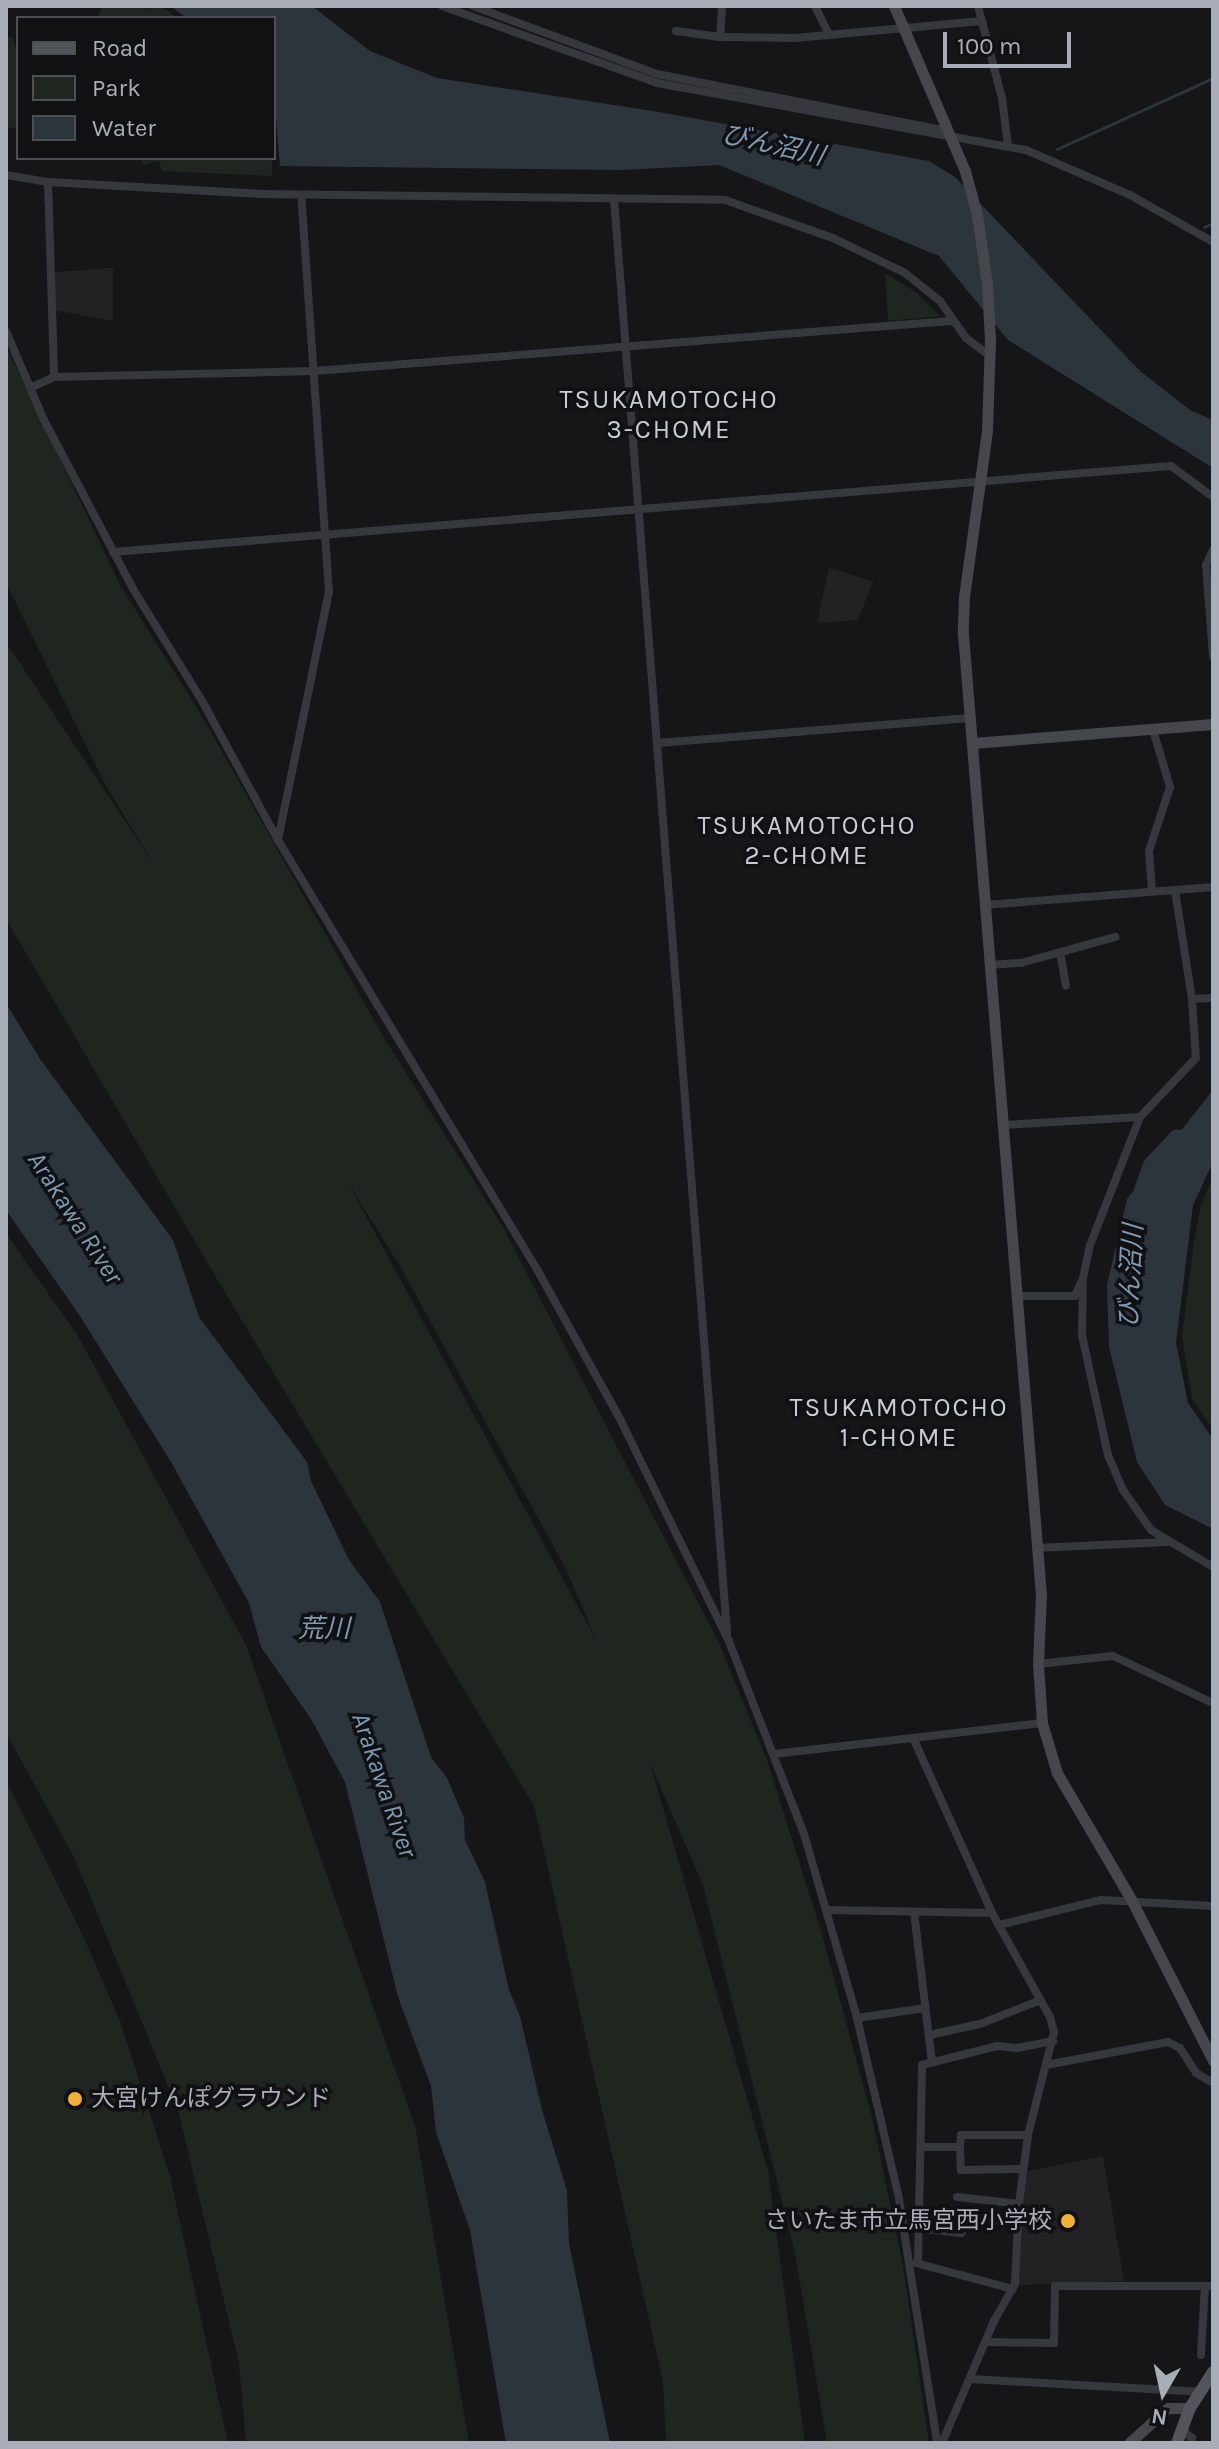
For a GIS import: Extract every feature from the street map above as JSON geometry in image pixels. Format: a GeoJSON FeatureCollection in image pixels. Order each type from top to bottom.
{"type":"FeatureCollection","features":[{"type":"Feature","properties":{"kind":"main road"},"geometry":{"type":"LineString","coordinates":[[1180,2437],[1190,2408],[1213,2372]]}},
{"type":"Feature","properties":{"kind":"street"},"geometry":{"type":"LineString","coordinates":[[442,6],[657,83],[949,134]]}},
{"type":"Feature","properties":{"kind":"street"},"geometry":{"type":"LineString","coordinates":[[473,6],[657,74],[1031,151],[1103,182],[1213,242]]}},
{"type":"Feature","properties":{"kind":"street"},"geometry":{"type":"LineString","coordinates":[[720,37],[722,6]]}},
{"type":"Feature","properties":{"kind":"street"},"geometry":{"type":"LineString","coordinates":[[815,6],[828,33]]}},
{"type":"Feature","properties":{"kind":"street"},"geometry":{"type":"LineString","coordinates":[[894,6],[965,171],[981,242],[990,340],[981,480],[963,609],[1041,1595],[1038,1664],[1042,1723],[1057,1773],[1132,1901],[1213,2061]]}},
{"type":"Feature","properties":{"kind":"street"},"geometry":{"type":"LineString","coordinates":[[978,6],[1002,98],[1008,146]]}},
{"type":"Feature","properties":{"kind":"street"},"geometry":{"type":"LineString","coordinates":[[676,31],[720,37],[795,38],[982,21]]}},
{"type":"Feature","properties":{"kind":"street"},"geometry":{"type":"LineString","coordinates":[[6,175],[48,182],[301,195],[725,200],[862,250],[905,273],[940,301],[951,321],[971,343],[990,356]]}},
{"type":"Feature","properties":{"kind":"street"},"geometry":{"type":"LineString","coordinates":[[48,182],[54,377]]}},
{"type":"Feature","properties":{"kind":"street"},"geometry":{"type":"LineString","coordinates":[[278,840],[295,772],[329,592],[301,195]]}},
{"type":"Feature","properties":{"kind":"street"},"geometry":{"type":"LineString","coordinates":[[614,199],[728,1639]]}},
{"type":"Feature","properties":{"kind":"street"},"geometry":{"type":"LineString","coordinates":[[30,388],[54,377],[315,371],[951,321]]}},
{"type":"Feature","properties":{"kind":"street"},"geometry":{"type":"LineString","coordinates":[[6,331],[30,388],[113,552],[212,717],[278,840],[478,1169],[595,1372],[728,1639],[774,1754],[827,1910],[857,2018],[914,2263],[939,2443]]}},
{"type":"Feature","properties":{"kind":"street"},"geometry":{"type":"LineString","coordinates":[[113,552],[1171,466],[1213,497]]}},
{"type":"Feature","properties":{"kind":"street"},"geometry":{"type":"LineString","coordinates":[[1213,550],[1206,565],[1213,657]]}},
{"type":"Feature","properties":{"kind":"street"},"geometry":{"type":"LineString","coordinates":[[658,743],[970,718]]}},
{"type":"Feature","properties":{"kind":"street"},"geometry":{"type":"LineString","coordinates":[[972,743],[1213,724]]}},
{"type":"Feature","properties":{"kind":"street"},"geometry":{"type":"LineString","coordinates":[[1152,891],[1149,851],[1170,787],[1153,730]]}},
{"type":"Feature","properties":{"kind":"street"},"geometry":{"type":"LineString","coordinates":[[985,905],[1213,887]]}},
{"type":"Feature","properties":{"kind":"street"},"geometry":{"type":"LineString","coordinates":[[1018,1296],[1075,1296],[1111,1185],[1140,1117],[1196,1058],[1192,999],[1175,890]]}},
{"type":"Feature","properties":{"kind":"street"},"geometry":{"type":"LineString","coordinates":[[990,965],[1021,963],[1115,937]]}},
{"type":"Feature","properties":{"kind":"street"},"geometry":{"type":"LineString","coordinates":[[1060,952],[1066,985]]}},
{"type":"Feature","properties":{"kind":"street"},"geometry":{"type":"LineString","coordinates":[[1192,999],[1213,998]]}},
{"type":"Feature","properties":{"kind":"street"},"geometry":{"type":"LineString","coordinates":[[1003,1125],[1140,1117]]}},
{"type":"Feature","properties":{"kind":"street"},"geometry":{"type":"LineString","coordinates":[[1083,1278],[1082,1335],[1108,1455],[1138,1513],[1151,1530],[1213,1567]]}},
{"type":"Feature","properties":{"kind":"street"},"geometry":{"type":"LineString","coordinates":[[1036,1548],[1168,1542]]}},
{"type":"Feature","properties":{"kind":"street"},"geometry":{"type":"LineString","coordinates":[[1038,1664],[1113,1656],[1213,1703]]}},
{"type":"Feature","properties":{"kind":"street"},"geometry":{"type":"LineString","coordinates":[[774,1754],[1042,1723]]}},
{"type":"Feature","properties":{"kind":"street"},"geometry":{"type":"LineString","coordinates":[[914,1740],[992,1913],[1038,2001],[1050,2017],[1053,2041],[1028,2135],[1013,2289],[939,2443]]}},
{"type":"Feature","properties":{"kind":"street"},"geometry":{"type":"LineString","coordinates":[[999,1925],[1101,1900],[1213,1906]]}},
{"type":"Feature","properties":{"kind":"street"},"geometry":{"type":"LineString","coordinates":[[827,1910],[992,1913]]}},
{"type":"Feature","properties":{"kind":"street"},"geometry":{"type":"LineString","coordinates":[[914,1912],[932,2063]]}},
{"type":"Feature","properties":{"kind":"street"},"geometry":{"type":"LineString","coordinates":[[929,2035],[980,2024],[1038,2001]]}},
{"type":"Feature","properties":{"kind":"street"},"geometry":{"type":"LineString","coordinates":[[857,2018],[925,2008]]}},
{"type":"Feature","properties":{"kind":"street"},"geometry":{"type":"LineString","coordinates":[[914,2263],[919,2229],[922,2065],[997,2046],[1017,2048],[1053,2041]]}},
{"type":"Feature","properties":{"kind":"street"},"geometry":{"type":"LineString","coordinates":[[1046,2065],[1168,2042],[1180,2048],[1196,2073],[1213,2083]]}},
{"type":"Feature","properties":{"kind":"street"},"geometry":{"type":"LineString","coordinates":[[1023,2169],[961,2170],[961,2135],[1028,2135]]}},
{"type":"Feature","properties":{"kind":"street"},"geometry":{"type":"LineString","coordinates":[[921,2147],[960,2147]]}},
{"type":"Feature","properties":{"kind":"street"},"geometry":{"type":"LineString","coordinates":[[957,2197],[1019,2204]]}},
{"type":"Feature","properties":{"kind":"street"},"geometry":{"type":"LineString","coordinates":[[969,2217],[1018,2223]]}},
{"type":"Feature","properties":{"kind":"street"},"geometry":{"type":"LineString","coordinates":[[904,2227],[962,2233]]}},
{"type":"Feature","properties":{"kind":"street"},"geometry":{"type":"LineString","coordinates":[[914,2263],[1013,2289]]}},
{"type":"Feature","properties":{"kind":"street"},"geometry":{"type":"LineString","coordinates":[[986,2342],[1054,2343],[1055,2286],[1209,2286],[1201,2355]]}},
{"type":"Feature","properties":{"kind":"street"},"geometry":{"type":"LineString","coordinates":[[970,2379],[1199,2392]]}},
{"type":"Feature","properties":{"kind":"street"},"geometry":{"type":"LineString","coordinates":[[1129,2443],[1168,2408],[1190,2408]]}},
{"type":"Feature","properties":{"kind":"street"},"geometry":{"type":"LineString","coordinates":[[1180,2437],[1192,2438],[1191,2443]]}},
{"type":"Feature","properties":{"kind":"shaded area"},"geometry":{"type":"Polygon","coordinates":[[[113,268],[113,321],[54,310],[53,272],[113,268]]]}},
{"type":"Feature","properties":{"kind":"shaded area"},"geometry":{"type":"Polygon","coordinates":[[[829,568],[873,581],[858,620],[817,623],[829,568]]]}},
{"type":"Feature","properties":{"kind":"shaded area","name":"さいたま市立馬宮西小学校"},"geometry":{"type":"Polygon","coordinates":[[[1103,2156],[1124,2281],[1018,2285],[1022,2207],[1028,2171],[1103,2156]]]}},
{"type":"Feature","properties":{"kind":"green space"},"geometry":{"type":"Polygon","coordinates":[[[102,6],[142,6],[147,10],[149,6],[161,6],[174,16],[98,16],[102,6]]]}},
{"type":"Feature","properties":{"kind":"green space"},"geometry":{"type":"Polygon","coordinates":[[[12,36],[16,49],[16,127],[6,130],[6,38],[12,36]]]}},
{"type":"Feature","properties":{"kind":"green space"},"geometry":{"type":"Polygon","coordinates":[[[142,160],[272,160],[272,176],[162,171],[159,161],[143,165],[142,160]]]}},
{"type":"Feature","properties":{"kind":"green space"},"geometry":{"type":"Polygon","coordinates":[[[885,273],[917,293],[940,316],[888,321],[885,273]]]}},
{"type":"Feature","properties":{"kind":"green space"},"geometry":{"type":"Polygon","coordinates":[[[6,346],[120,585],[200,713],[383,1036],[504,1229],[719,1643],[767,1760],[821,1931],[872,2117],[903,2266],[929,2443],[827,2443],[795,2253],[703,1885],[650,1763],[768,2171],[805,2443],[666,2443],[663,2382],[534,1806],[214,1274],[6,919],[6,642],[153,863],[106,786],[6,583],[6,346]],[[348,1183],[596,1640],[566,1569],[400,1266],[348,1183]]]}},
{"type":"Feature","properties":{"kind":"green space"},"geometry":{"type":"Polygon","coordinates":[[[1213,1177],[1213,1429],[1192,1399],[1182,1337],[1194,1241],[1201,1205],[1213,1177]]]}},
{"type":"Feature","properties":{"kind":"green space"},"geometry":{"type":"Polygon","coordinates":[[[6,1233],[78,1336],[246,1645],[415,2126],[469,2443],[246,2443],[239,2363],[178,2110],[74,1857],[6,1733],[6,1233]]]}},
{"type":"Feature","properties":{"kind":"green space","name":"大宮けんぽグラウンド"},"geometry":{"type":"Polygon","coordinates":[[[6,1780],[83,1936],[120,2021],[170,2176],[228,2443],[6,2443],[6,1780]]]}},
{"type":"Feature","properties":{"kind":"water"},"geometry":{"type":"Polygon","coordinates":[[[171,6],[312,6],[370,51],[437,78],[653,111],[929,161],[955,177],[1140,371],[1190,410],[1213,420],[1213,468],[1008,340],[939,256],[719,165],[622,170],[280,166],[276,119],[276,16],[184,16],[171,6]]]}},
{"type":"Feature","properties":{"kind":"water","name":"荒川"},"geometry":{"type":"Polygon","coordinates":[[[6,1003],[40,1059],[173,1240],[199,1317],[307,1462],[311,1481],[349,1560],[380,1602],[431,1757],[447,1778],[464,1818],[465,1840],[485,1882],[509,1990],[520,2016],[542,2110],[567,2191],[569,2243],[610,2443],[506,2443],[470,2230],[436,2132],[431,2086],[398,1997],[345,1782],[311,1719],[261,1647],[249,1603],[171,1462],[80,1316],[6,1210],[6,1003]]]}},
{"type":"Feature","properties":{"kind":"water"},"geometry":{"type":"Polygon","coordinates":[[[1213,1090],[1213,1162],[1193,1205],[1176,1343],[1188,1403],[1213,1439],[1213,1529],[1165,1505],[1137,1462],[1109,1347],[1107,1285],[1127,1199],[1213,1090]]]}},
{"type":"Feature","properties":{"kind":"waterway"},"geometry":{"type":"LineString","coordinates":[[1057,149],[1213,78]]}},
{"type":"Feature","properties":{"kind":"waterway"},"geometry":{"type":"LineString","coordinates":[[1204,227],[1213,223]]}},
{"type":"Feature","properties":{"kind":"waterway","name":"びん沼川"},"geometry":{"type":"LineString","coordinates":[[1142,1190],[1151,1165],[1177,1137]]}},
{"type":"Feature","properties":{"kind":"place","name":"大宮けんぽグラウンド"},"geometry":{"type":"Point","coordinates":[75,2099]}},
{"type":"Feature","properties":{"kind":"place","name":"さいたま市立馬宮西小学校"},"geometry":{"type":"Point","coordinates":[1068,2221]}},
{"type":"Feature","properties":{"kind":"district","name":"TSUKAMOTOCHO 3-CHOME"},"geometry":{"type":"Point","coordinates":[669,415]}},
{"type":"Feature","properties":{"kind":"district","name":"TSUKAMOTOCHO 2-CHOME"},"geometry":{"type":"Point","coordinates":[807,841]}},
{"type":"Feature","properties":{"kind":"district","name":"TSUKAMOTOCHO 1-CHOME"},"geometry":{"type":"Point","coordinates":[899,1423]}},
{"type":"Feature","properties":{"kind":"water label","name":"Arakawa River"},"geometry":{"type":"Point","coordinates":[75,1218]}},
{"type":"Feature","properties":{"kind":"water label","name":"Arakawa River"},"geometry":{"type":"Point","coordinates":[384,1785]}}]}
